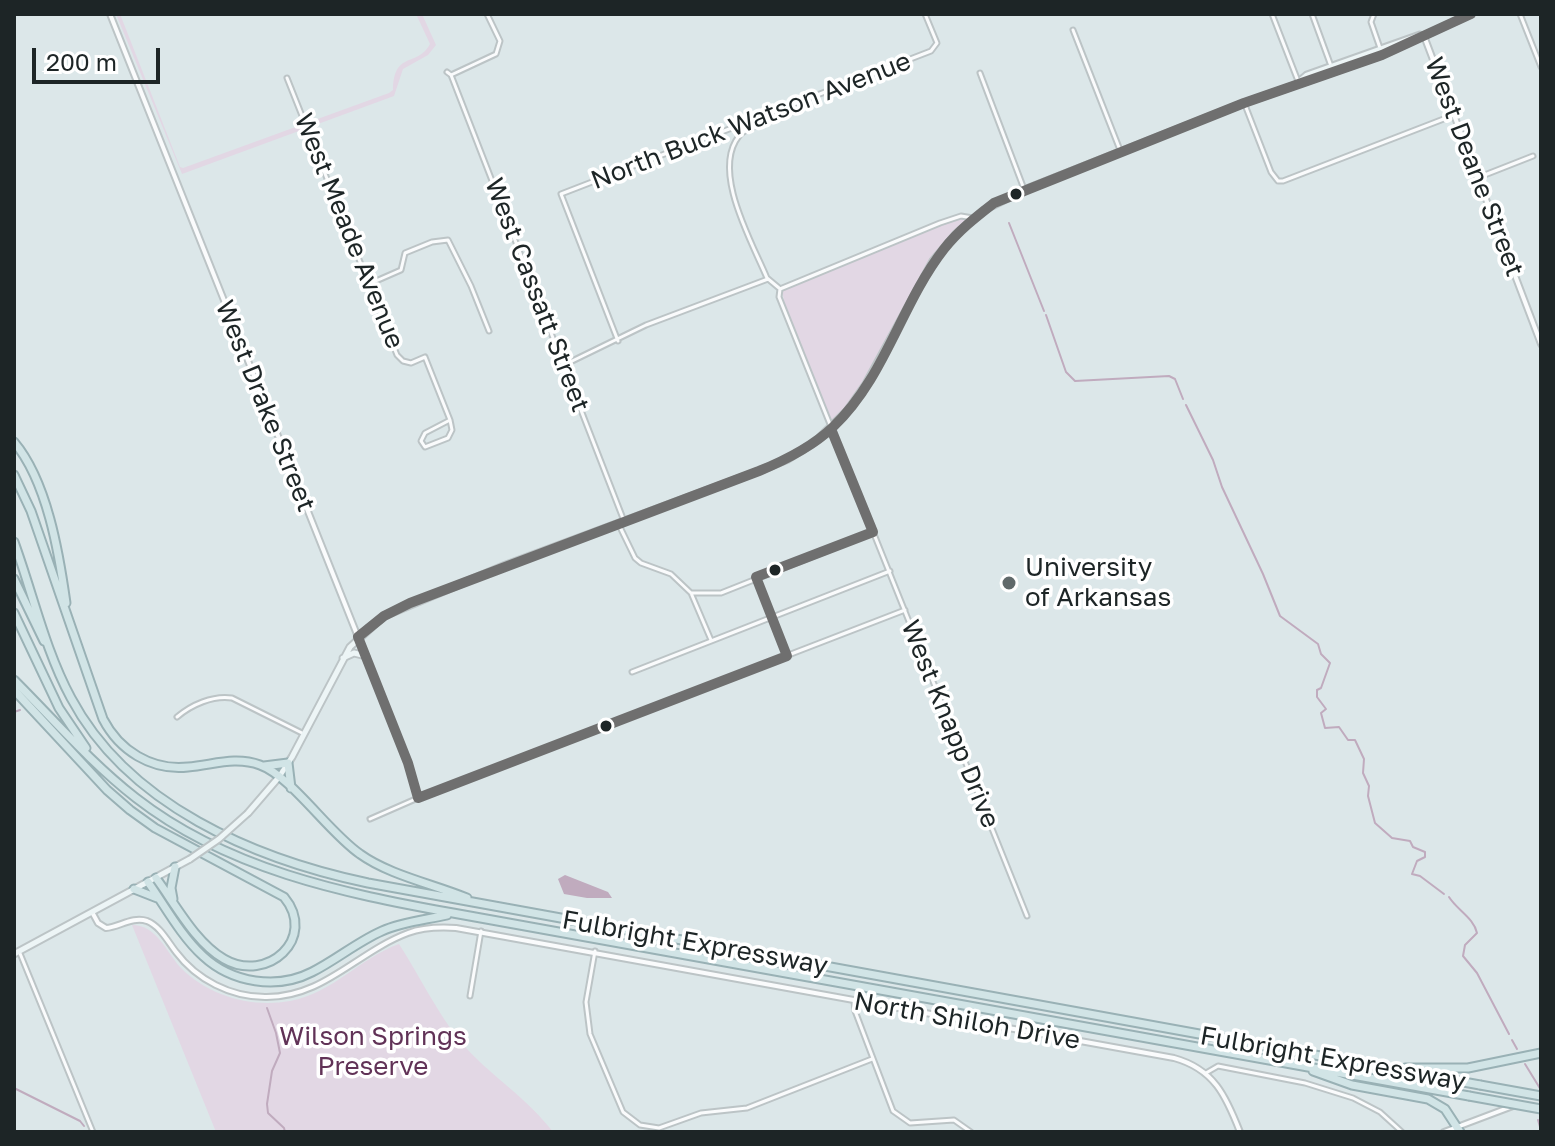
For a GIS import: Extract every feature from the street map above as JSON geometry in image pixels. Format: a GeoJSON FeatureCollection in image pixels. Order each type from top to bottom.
{"type":"FeatureCollection","features":[{"type":"Feature","properties":{"kind":"highway"},"geometry":{"type":"LineString","coordinates":[[14,442],[28,461],[40,487],[69,621]]}},
{"type":"Feature","properties":{"kind":"highway"},"geometry":{"type":"LineString","coordinates":[[14,475],[26,496],[103,719],[114,736],[130,752],[170,767],[233,760],[264,766],[288,763],[291,788]]}},
{"type":"Feature","properties":{"kind":"highway","name":"Fulbright Expressway"},"geometry":{"type":"LineString","coordinates":[[14,542],[53,661],[81,716],[110,754],[146,788],[181,811],[257,848],[322,872],[1541,1096]]}},
{"type":"Feature","properties":{"kind":"highway"},"geometry":{"type":"LineString","coordinates":[[14,579],[53,661]]}},
{"type":"Feature","properties":{"kind":"highway"},"geometry":{"type":"LineString","coordinates":[[14,613],[59,708],[97,762]]}},
{"type":"Feature","properties":{"kind":"highway","name":"Fulbright Expressway"},"geometry":{"type":"LineString","coordinates":[[14,680],[67,736],[124,789],[154,811],[250,861],[319,886],[453,913],[1541,1109]]}},
{"type":"Feature","properties":{"kind":"highway"},"geometry":{"type":"LineString","coordinates":[[14,690],[107,790],[130,810],[155,828],[284,897],[294,918],[293,934],[286,949],[272,962],[253,967],[237,965],[210,949],[173,901],[152,880]]}},
{"type":"Feature","properties":{"kind":"highway"},"geometry":{"type":"LineString","coordinates":[[264,766],[369,861],[480,903]]}},
{"type":"Feature","properties":{"kind":"highway"},"geometry":{"type":"LineString","coordinates":[[173,901],[171,888],[175,867]]}},
{"type":"Feature","properties":{"kind":"highway"},"geometry":{"type":"LineString","coordinates":[[152,880],[159,898],[198,950],[214,965],[242,978],[266,982],[309,973],[391,927],[453,913]]}},
{"type":"Feature","properties":{"kind":"highway"},"geometry":{"type":"LineString","coordinates":[[134,889],[159,898]]}},
{"type":"Feature","properties":{"kind":"highway"},"geometry":{"type":"LineString","coordinates":[[1391,1069],[1468,1068],[1541,1053]]}},
{"type":"Feature","properties":{"kind":"highway"},"geometry":{"type":"LineString","coordinates":[[1296,1064],[1352,1085],[1428,1099],[1445,1109],[1458,1130]]}},
{"type":"Feature","properties":{"kind":"main road"},"geometry":{"type":"LineString","coordinates":[[17,952],[190,859],[248,813],[288,763],[342,659],[358,637],[384,616],[410,603],[788,459],[815,442],[847,411],[866,384],[933,261],[973,218],[994,203],[1299,82],[1310,81],[1382,55],[1471,14]]}},
{"type":"Feature","properties":{"kind":"main road"},"geometry":{"type":"LineString","coordinates":[[1299,82],[1307,75],[1423,35]]}},
{"type":"Feature","properties":{"kind":"main road"},"geometry":{"type":"LineString","coordinates":[[342,659],[354,653],[366,656]]}},
{"type":"Feature","properties":{"kind":"street","name":"West Drake Street"},"geometry":{"type":"LineString","coordinates":[[110,14],[366,656],[408,763],[418,798]]}},
{"type":"Feature","properties":{"kind":"street","name":"West Cassatt Street"},"geometry":{"type":"LineString","coordinates":[[487,14],[500,41],[496,54],[449,73],[564,364],[626,543],[641,563],[671,574],[691,593]]}},
{"type":"Feature","properties":{"kind":"street","name":"North Buck Watson Avenue"},"geometry":{"type":"LineString","coordinates":[[618,340],[561,194],[931,51],[937,43],[925,14]]}},
{"type":"Feature","properties":{"kind":"street"},"geometry":{"type":"LineString","coordinates":[[1272,14],[1299,82]]}},
{"type":"Feature","properties":{"kind":"street"},"geometry":{"type":"LineString","coordinates":[[1312,14],[1331,66]]}},
{"type":"Feature","properties":{"kind":"street"},"geometry":{"type":"LineString","coordinates":[[1374,14],[1371,22],[1381,48]]}},
{"type":"Feature","properties":{"kind":"street"},"geometry":{"type":"LineString","coordinates":[[1520,14],[1541,67]]}},
{"type":"Feature","properties":{"kind":"street"},"geometry":{"type":"LineString","coordinates":[[1073,30],[1121,152]]}},
{"type":"Feature","properties":{"kind":"street","name":"West Deane Street"},"geometry":{"type":"LineString","coordinates":[[1423,35],[1541,344]]}},
{"type":"Feature","properties":{"kind":"street"},"geometry":{"type":"LineString","coordinates":[[980,73],[1024,190]]}},
{"type":"Feature","properties":{"kind":"street","name":"West Meade Avenue"},"geometry":{"type":"LineString","coordinates":[[287,78],[397,355],[411,363],[425,357],[450,420]]}},
{"type":"Feature","properties":{"kind":"street"},"geometry":{"type":"LineString","coordinates":[[1244,103],[1271,172],[1278,181],[1454,115]]}},
{"type":"Feature","properties":{"kind":"street"},"geometry":{"type":"LineString","coordinates":[[768,113],[766,122],[740,133],[732,148],[728,182],[768,279],[780,289],[940,223],[961,216],[973,218]]}},
{"type":"Feature","properties":{"kind":"street"},"geometry":{"type":"LineString","coordinates":[[1477,178],[1533,156]]}},
{"type":"Feature","properties":{"kind":"street"},"geometry":{"type":"LineString","coordinates":[[369,284],[401,270],[405,253],[443,240],[451,243],[489,331]]}},
{"type":"Feature","properties":{"kind":"street"},"geometry":{"type":"LineString","coordinates":[[564,364],[646,325],[768,279]]}},
{"type":"Feature","properties":{"kind":"street","name":"West Knapp Drive"},"geometry":{"type":"LineString","coordinates":[[780,289],[779,297],[1027,916]]}},
{"type":"Feature","properties":{"kind":"street"},"geometry":{"type":"LineString","coordinates":[[450,420],[452,430],[448,438],[425,447],[421,441],[425,433],[450,420]]}},
{"type":"Feature","properties":{"kind":"street"},"geometry":{"type":"LineString","coordinates":[[711,640],[691,593],[721,593],[873,532]]}},
{"type":"Feature","properties":{"kind":"street"},"geometry":{"type":"LineString","coordinates":[[632,672],[890,571]]}},
{"type":"Feature","properties":{"kind":"street"},"geometry":{"type":"LineString","coordinates":[[370,819],[905,610]]}},
{"type":"Feature","properties":{"kind":"street"},"geometry":{"type":"LineString","coordinates":[[177,717],[185,710],[224,697],[232,698],[304,734]]}},
{"type":"Feature","properties":{"kind":"street","name":"North Shiloh Drive"},"geometry":{"type":"LineString","coordinates":[[92,912],[98,923],[106,928],[135,920],[149,922],[184,962],[200,975],[235,993],[261,997],[289,996],[317,987],[391,941],[414,931],[447,927],[595,951],[1174,1058],[1197,1066],[1206,1073]]}},
{"type":"Feature","properties":{"kind":"street"},"geometry":{"type":"LineString","coordinates":[[470,996],[481,931]]}},
{"type":"Feature","properties":{"kind":"street"},"geometry":{"type":"LineString","coordinates":[[595,951],[586,1002],[590,1034],[623,1112],[640,1125],[659,1128],[701,1113],[747,1108],[872,1059]]}},
{"type":"Feature","properties":{"kind":"street"},"geometry":{"type":"LineString","coordinates":[[17,952],[93,1132]]}},
{"type":"Feature","properties":{"kind":"street"},"geometry":{"type":"LineString","coordinates":[[854,1001],[889,1104],[899,1117],[916,1124],[954,1120],[971,1132]]}},
{"type":"Feature","properties":{"kind":"street"},"geometry":{"type":"LineString","coordinates":[[1240,1132],[1222,1090],[1206,1073],[1218,1066],[1305,1083],[1361,1101],[1380,1112],[1400,1131]]}},
{"type":"Feature","properties":{"kind":"street"},"geometry":{"type":"LineString","coordinates":[[1444,1132],[1458,1130],[1541,1096]]}},
{"type":"Feature","properties":{"kind":"green space"},"geometry":{"type":"Polygon","coordinates":[[[116,14],[120,14],[183,168],[389,93],[393,90],[397,69],[419,56],[430,44],[416,14],[422,14],[436,45],[428,55],[403,69],[394,96],[182,174],[116,14]]]}},
{"type":"Feature","properties":{"kind":"green space"},"geometry":{"type":"Polygon","coordinates":[[[963,217],[965,221],[929,263],[870,376],[843,414],[830,423],[786,310],[782,291],[963,217]]]}},
{"type":"Feature","properties":{"kind":"green space","name":"Wilson Springs Preserve"},"geometry":{"type":"Polygon","coordinates":[[[132,925],[155,934],[181,968],[204,986],[231,998],[260,1003],[290,1001],[320,991],[399,944],[457,1037],[553,1132],[216,1132],[132,925]]]}},
{"type":"Feature","properties":{"kind":"shaded area"},"geometry":{"type":"Polygon","coordinates":[[[565,875],[608,892],[612,898],[564,894],[558,879],[565,875]]]}},
{"type":"Feature","properties":{"kind":"waterway"},"geometry":{"type":"LineString","coordinates":[[1009,223],[1044,311]]}},
{"type":"Feature","properties":{"kind":"waterway"},"geometry":{"type":"LineString","coordinates":[[1046,315],[1066,372],[1075,381],[1169,376],[1175,379],[1183,399]]}},
{"type":"Feature","properties":{"kind":"waterway"},"geometry":{"type":"LineString","coordinates":[[1186,405],[1280,616],[1318,644],[1321,654],[1330,663],[1321,688],[1317,690],[1317,697],[1326,709],[1321,713],[1325,728],[1339,727],[1348,740],[1355,740],[1364,759],[1363,773],[1369,786],[1368,796],[1375,823],[1392,838],[1410,841],[1413,847],[1425,852],[1425,857],[1417,861],[1412,874],[1420,876],[1444,894]]}},
{"type":"Feature","properties":{"kind":"waterway"},"geometry":{"type":"LineString","coordinates":[[14,712],[20,710]]}},
{"type":"Feature","properties":{"kind":"waterway"},"geometry":{"type":"LineString","coordinates":[[1449,897],[1475,928],[1477,933],[1465,945],[1463,956],[1477,973],[1509,1034]]}},
{"type":"Feature","properties":{"kind":"waterway"},"geometry":{"type":"LineString","coordinates":[[267,1008],[280,1053],[272,1071],[268,1113],[285,1132]]}},
{"type":"Feature","properties":{"kind":"waterway"},"geometry":{"type":"LineString","coordinates":[[1512,1040],[1517,1049]]}},
{"type":"Feature","properties":{"kind":"waterway"},"geometry":{"type":"LineString","coordinates":[[1525,1064],[1541,1090]]}},
{"type":"Feature","properties":{"kind":"waterway"},"geometry":{"type":"LineString","coordinates":[[14,1088],[80,1121],[84,1126]]}},
{"type":"Feature","properties":{"kind":"waterway"},"geometry":{"type":"LineString","coordinates":[[1538,1120],[1540,1127]]}},
{"type":"Feature","properties":{"kind":"transit line"},"geometry":{"type":"LineString","coordinates":[[831,429],[873,532],[756,577],[787,656],[418,798],[408,763],[358,637],[384,616],[410,603],[759,471],[807,447],[851,408],[880,364],[916,293],[944,249],[961,230],[994,203],[1244,103],[1382,55],[1471,14]]}},
{"type":"Feature","properties":{"kind":"place","name":"University of Arkansas"},"geometry":{"type":"Point","coordinates":[1009,583]}}]}
